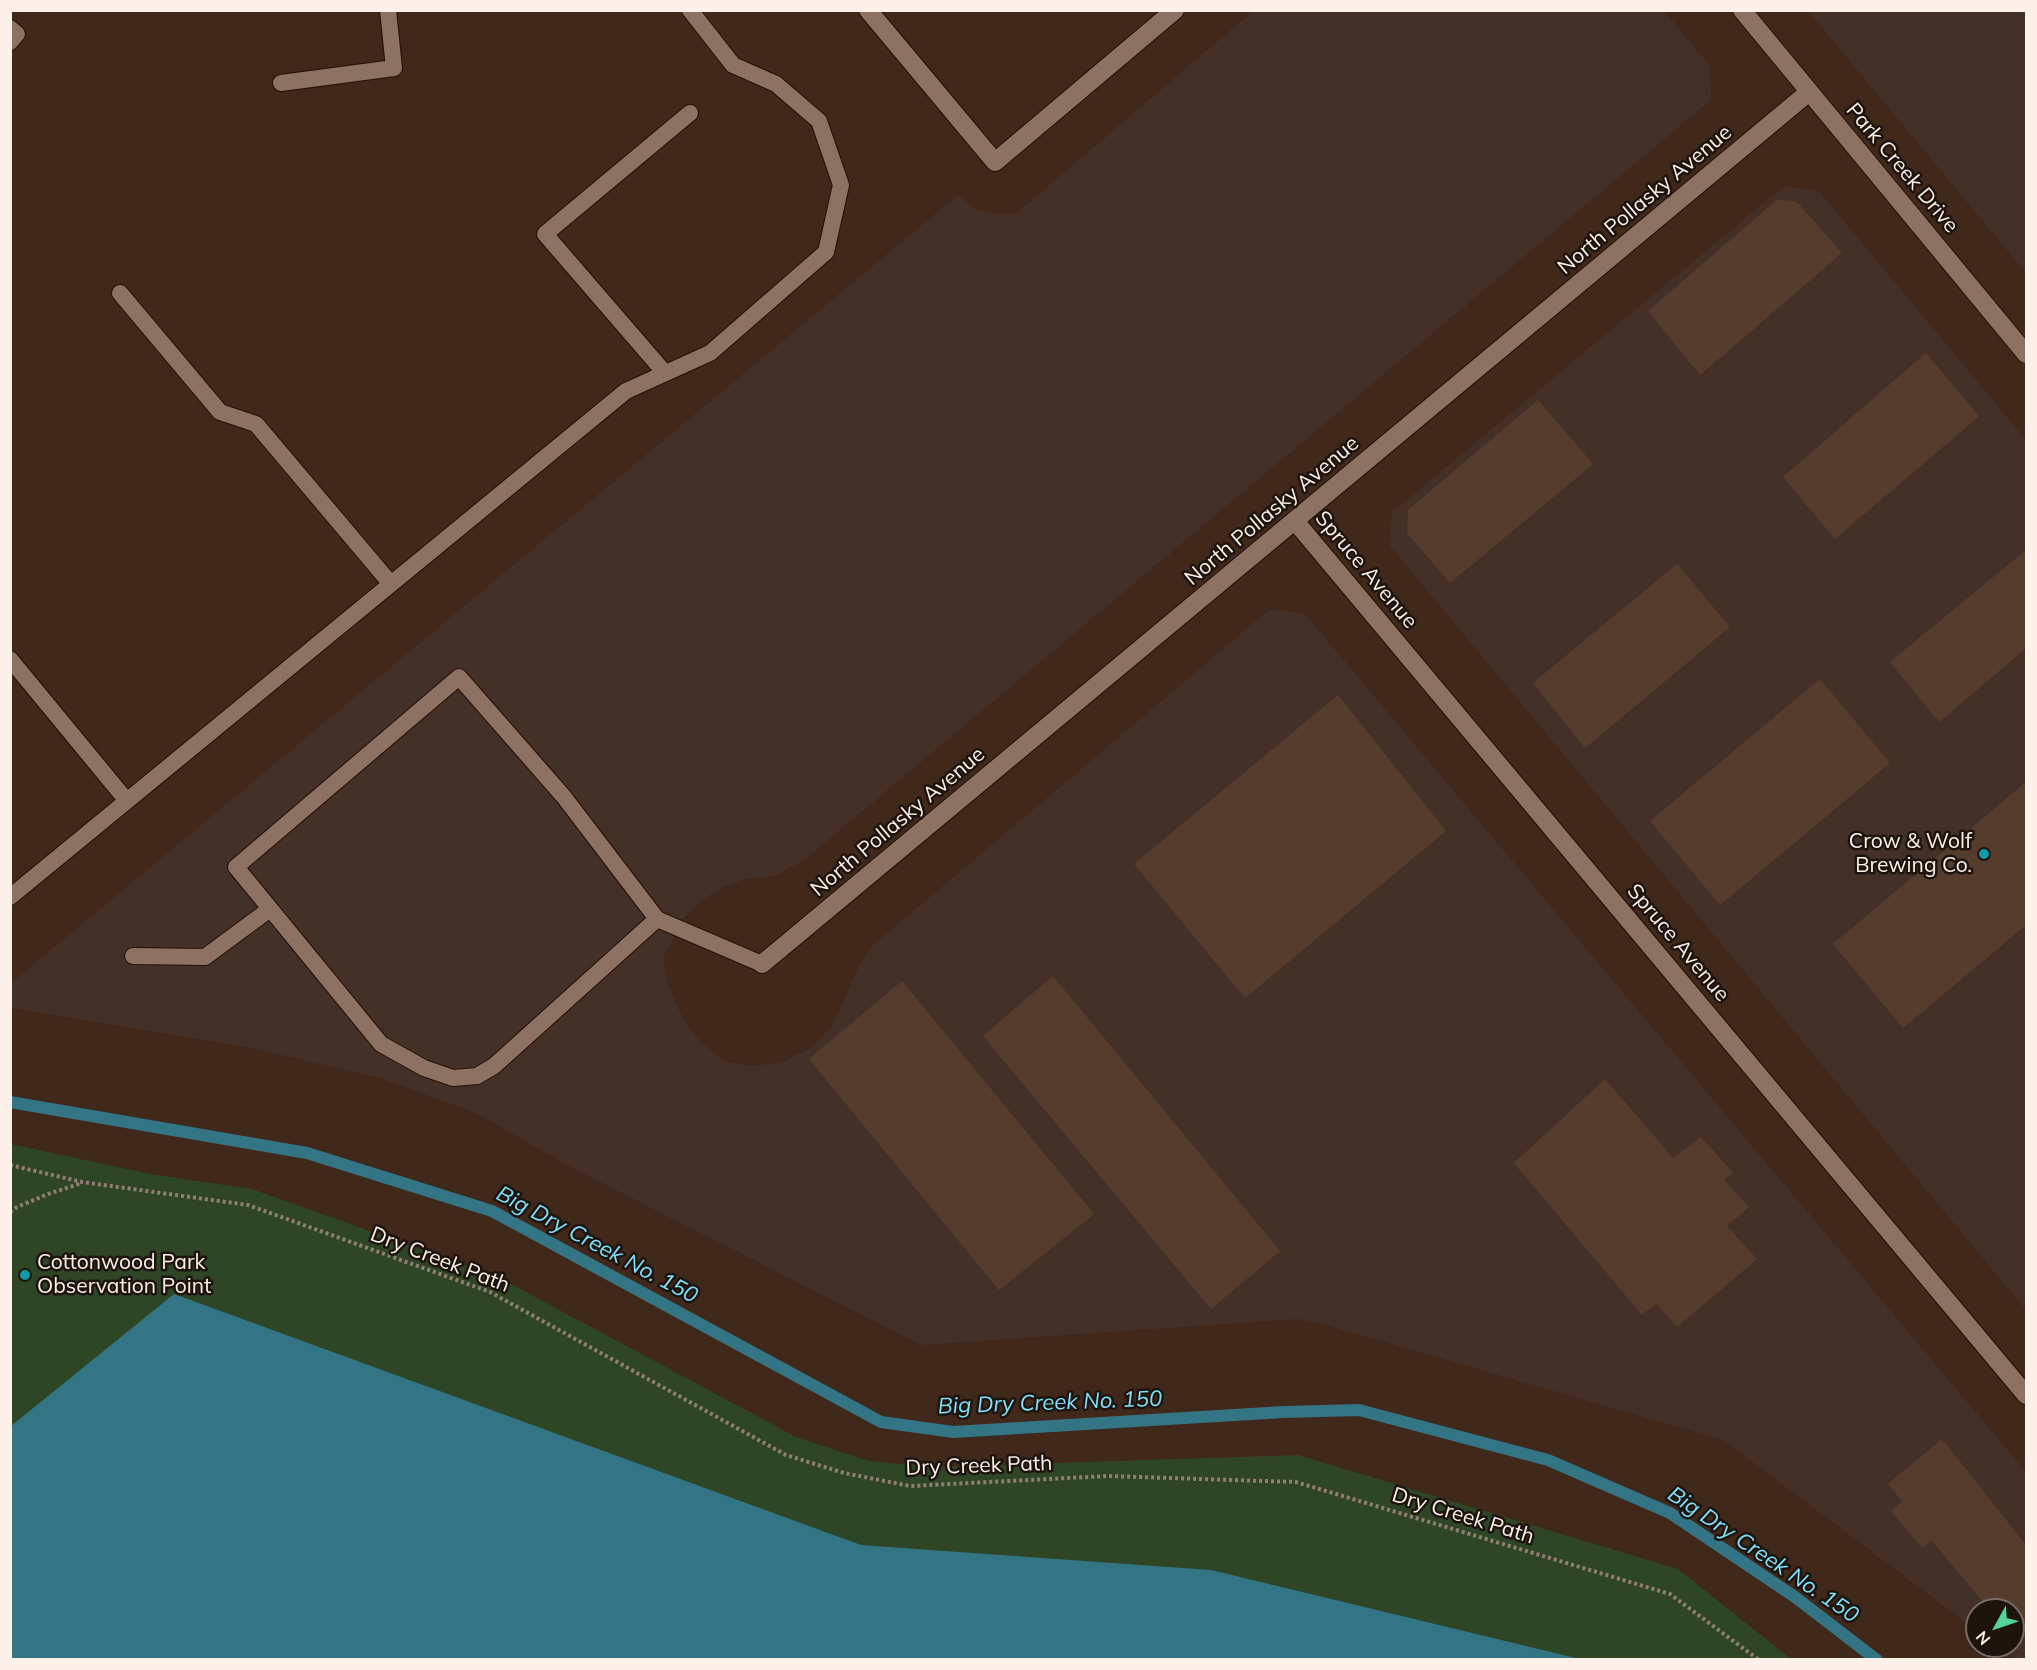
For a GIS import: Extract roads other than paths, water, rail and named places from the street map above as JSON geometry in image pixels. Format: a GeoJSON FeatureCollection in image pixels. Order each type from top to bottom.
{"type":"FeatureCollection","features":[{"type":"Feature","properties":{"kind":"street"},"geometry":{"type":"LineString","coordinates":[[868,10],[995,162],[1175,10]]}},
{"type":"Feature","properties":{"kind":"street","name":"Park Creek Drive"},"geometry":{"type":"LineString","coordinates":[[1742,10],[2026,354]]}},
{"type":"Feature","properties":{"kind":"street","name":"North Pollasky Avenue"},"geometry":{"type":"LineString","coordinates":[[762,964],[1809,92]]}},
{"type":"Feature","properties":{"kind":"street","name":"Spruce Avenue"},"geometry":{"type":"LineString","coordinates":[[1295,521],[2026,1395]]}},
{"type":"Feature","properties":{"kind":"lane"},"geometry":{"type":"LineString","coordinates":[[281,83],[394,68],[388,10]]}},
{"type":"Feature","properties":{"kind":"lane"},"geometry":{"type":"LineString","coordinates":[[10,897],[626,391],[710,353],[826,252],[841,185],[819,121],[776,84],[733,65],[690,10]]}},
{"type":"Feature","properties":{"kind":"lane"},"geometry":{"type":"LineString","coordinates":[[10,28],[17,34],[10,42]]}},
{"type":"Feature","properties":{"kind":"lane"},"geometry":{"type":"LineString","coordinates":[[665,373],[545,234],[690,113]]}},
{"type":"Feature","properties":{"kind":"lane"},"geometry":{"type":"LineString","coordinates":[[120,293],[220,411],[256,424],[391,584]]}},
{"type":"Feature","properties":{"kind":"lane"},"geometry":{"type":"LineString","coordinates":[[10,660],[127,801]]}},
{"type":"Feature","properties":{"kind":"lane"},"geometry":{"type":"LineString","coordinates":[[657,919],[494,1066],[477,1076],[453,1078],[424,1068],[381,1044],[236,867],[459,677],[564,797],[657,919],[762,964]]}},
{"type":"Feature","properties":{"kind":"lane"},"geometry":{"type":"LineString","coordinates":[[133,956],[205,957],[270,909]]}},
{"type":"Feature","properties":{"kind":"water"},"geometry":{"type":"Polygon","coordinates":[[[174,1294],[861,1545],[1211,1570],[1580,1659],[11,1659],[11,1426],[174,1294]]]}},
{"type":"Feature","properties":{"kind":"waterway","name":"Big Dry Creek No. 150"},"geometry":{"type":"LineString","coordinates":[[10,1102],[307,1153],[492,1211],[881,1422],[953,1432],[1284,1412],[1359,1410],[1548,1460],[1670,1513],[1795,1597],[1877,1660]]}},
{"type":"Feature","properties":{"kind":"place","name":"Crow & Wolf Brewing Co."},"geometry":{"type":"Point","coordinates":[1984,854]}},
{"type":"Feature","properties":{"kind":"place","name":"Cottonwood Park Observation Point"},"geometry":{"type":"Point","coordinates":[25,1275]}}]}
